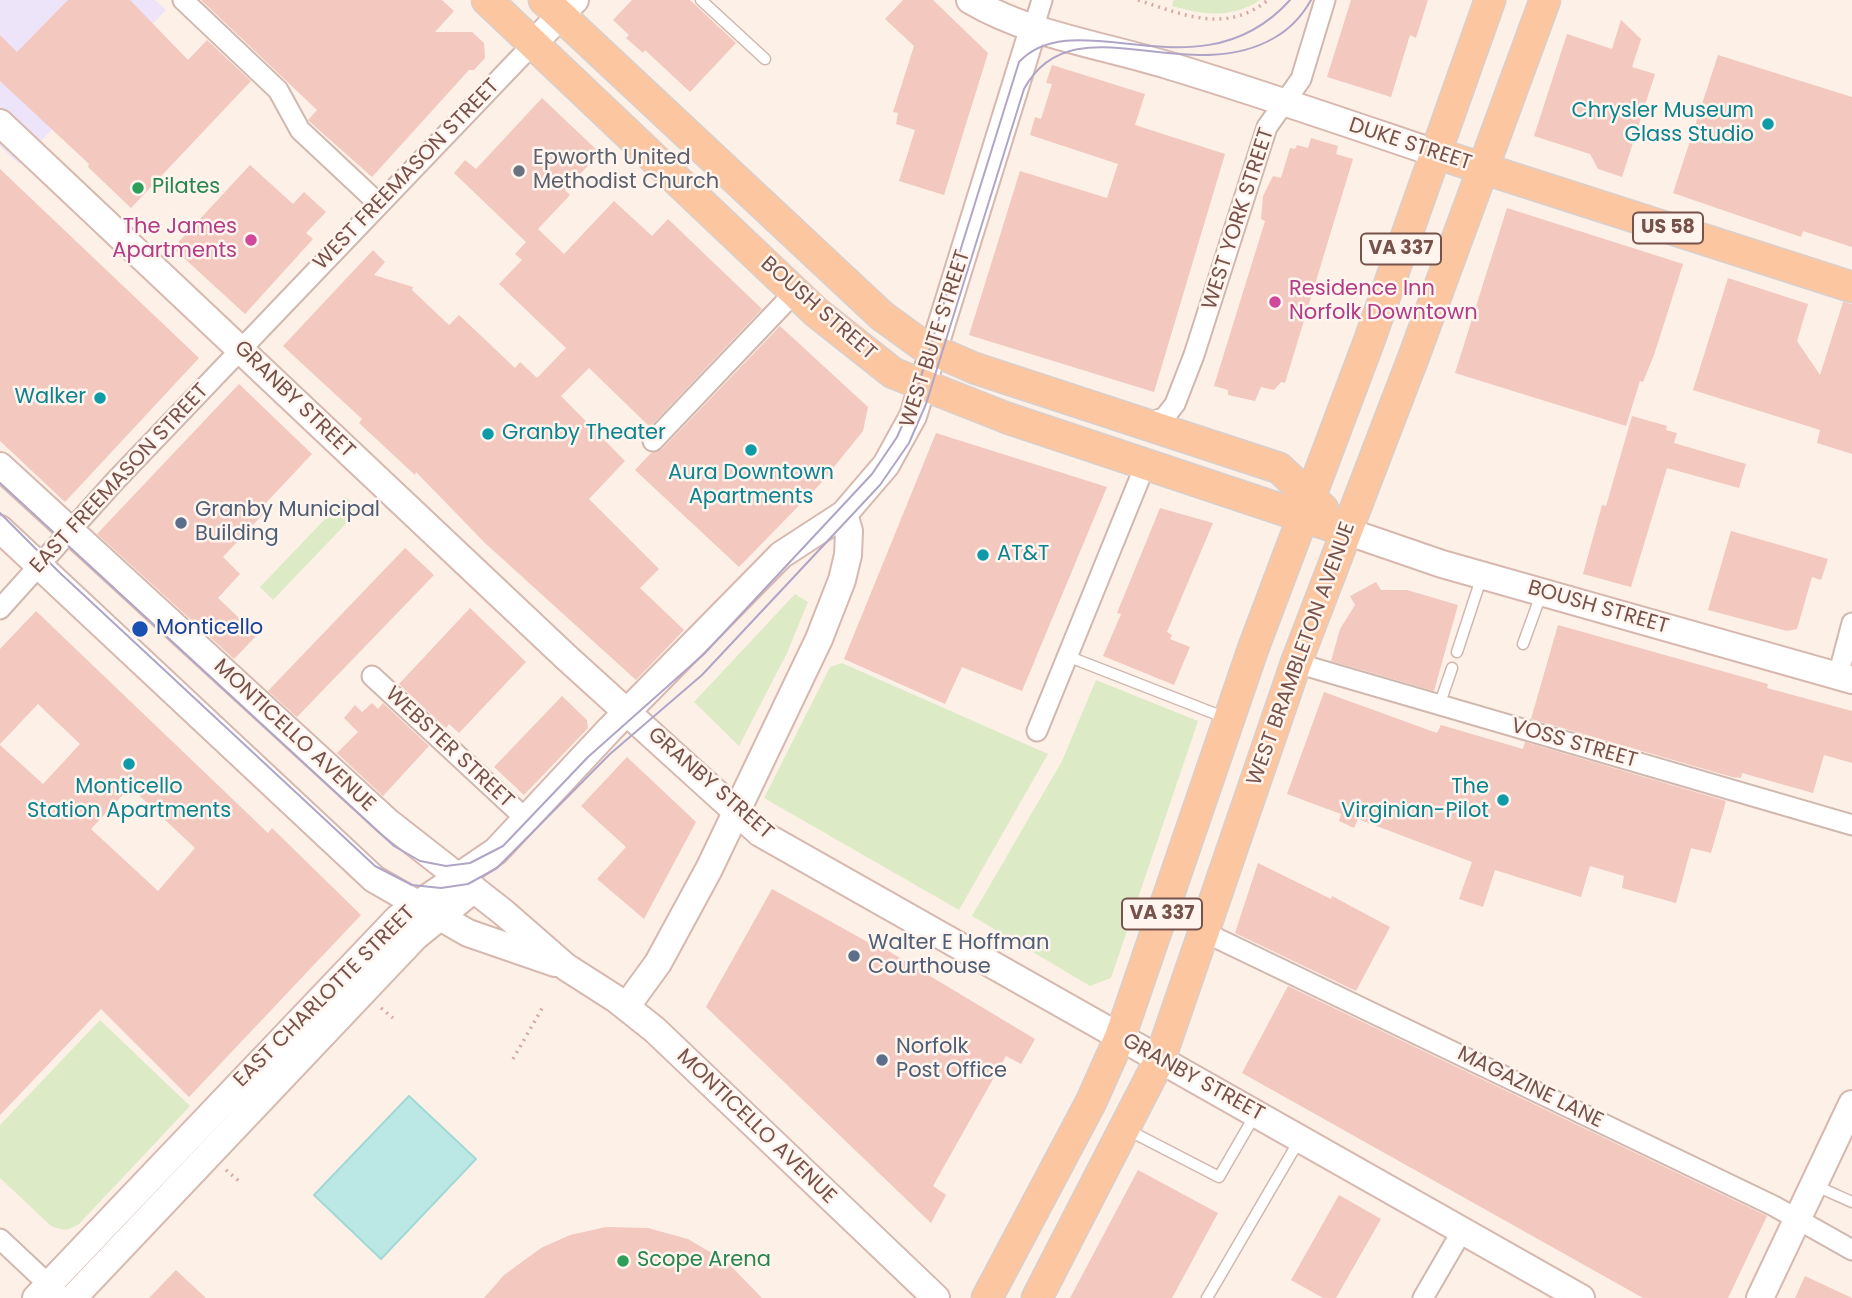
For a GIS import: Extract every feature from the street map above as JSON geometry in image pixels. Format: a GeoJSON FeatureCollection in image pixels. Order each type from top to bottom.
{"type":"FeatureCollection","features":[{"type":"Feature","properties":{"kind":"main road","name":"BOUSH STREET"},"geometry":{"type":"LineString","coordinates":[[487,0],[795,292],[893,373],[922,387],[1146,463],[1306,506],[1346,531]]}},
{"type":"Feature","properties":{"kind":"main road"},"geometry":{"type":"LineString","coordinates":[[1435,153],[1490,0]]}},
{"type":"Feature","properties":{"kind":"main road","name":"WEST BRAMBLETON AVENUE"},"geometry":{"type":"LineString","coordinates":[[1037,1298],[1160,1059],[1296,663],[1545,0]]}},
{"type":"Feature","properties":{"kind":"main road","name":"BOUSH STREET"},"geometry":{"type":"LineString","coordinates":[[560,5],[687,137],[882,316],[934,351],[1001,378],[1279,468],[1306,506]]}},
{"type":"Feature","properties":{"kind":"main road","name":"DUKE STREET"},"geometry":{"type":"LineString","coordinates":[[1435,153],[1852,287]]}},
{"type":"Feature","properties":{"kind":"main road","name":"VA 337"},"geometry":{"type":"LineString","coordinates":[[987,1298],[1091,1102],[1121,1037],[1229,719],[1435,153]]}},
{"type":"Feature","properties":{"kind":"street"},"geometry":{"type":"LineString","coordinates":[[183,0],[278,90],[300,130],[379,204]]}},
{"type":"Feature","properties":{"kind":"street","name":"DUKE STREET"},"geometry":{"type":"LineString","coordinates":[[970,0],[988,10],[1034,26],[1435,153]]}},
{"type":"Feature","properties":{"kind":"street","name":"WEST BUTE STREET"},"geometry":{"type":"LineString","coordinates":[[627,712],[781,555],[844,514],[895,452],[909,427],[934,351],[1042,0]]}},
{"type":"Feature","properties":{"kind":"street","name":"WEST YORK STREET"},"geometry":{"type":"LineString","coordinates":[[1141,424],[1161,420],[1169,414],[1194,355],[1267,127],[1301,79],[1325,0]]}},
{"type":"Feature","properties":{"kind":"street","name":"WEST FREEMASON STREET"},"geometry":{"type":"LineString","coordinates":[[240,349],[533,44],[560,5]]}},
{"type":"Feature","properties":{"kind":"street","name":"GRANBY STREET"},"geometry":{"type":"LineString","coordinates":[[0,123],[627,712],[760,833],[1581,1298]]}},
{"type":"Feature","properties":{"kind":"street"},"geometry":{"type":"LineString","coordinates":[[653,440],[795,292]]}},
{"type":"Feature","properties":{"kind":"street","name":"EAST FREEMASON STREET"},"geometry":{"type":"LineString","coordinates":[[0,609],[240,349]]}},
{"type":"Feature","properties":{"kind":"street"},"geometry":{"type":"LineString","coordinates":[[1037,731],[1146,463]]}},
{"type":"Feature","properties":{"kind":"street","name":"MONTICELLO AVENUE"},"geometry":{"type":"LineString","coordinates":[[0,466],[388,822],[566,967],[626,1007],[654,1030],[936,1298]]}},
{"type":"Feature","properties":{"kind":"street"},"geometry":{"type":"LineString","coordinates":[[626,1007],[664,953],[793,696],[837,594],[848,555],[849,531],[844,514]]}},
{"type":"Feature","properties":{"kind":"street","name":"MONTICELLO AVENUE"},"geometry":{"type":"LineString","coordinates":[[0,529],[362,870],[386,888],[468,933],[566,967]]}},
{"type":"Feature","properties":{"kind":"street","name":"BOUSH STREET"},"geometry":{"type":"LineString","coordinates":[[1346,531],[1417,557],[1845,678]]}},
{"type":"Feature","properties":{"kind":"street"},"geometry":{"type":"LineString","coordinates":[[1845,678],[1852,623]]}},
{"type":"Feature","properties":{"kind":"street","name":"VOSS STREET"},"geometry":{"type":"LineString","coordinates":[[1296,663],[1852,825]]}},
{"type":"Feature","properties":{"kind":"street","name":"WEBSTER STREET"},"geometry":{"type":"LineString","coordinates":[[372,676],[527,820]]}},
{"type":"Feature","properties":{"kind":"street","name":"EAST CHARLOTTE STREET"},"geometry":{"type":"LineString","coordinates":[[74,1298],[427,910],[466,883],[627,712]]}},
{"type":"Feature","properties":{"kind":"street","name":"EAST CHARLOTTE STREET"},"geometry":{"type":"LineString","coordinates":[[49,1294],[391,924],[427,910]]}},
{"type":"Feature","properties":{"kind":"street","name":"MAGAZINE LANE"},"geometry":{"type":"LineString","coordinates":[[1205,932],[1774,1206],[1852,1250]]}},
{"type":"Feature","properties":{"kind":"street"},"geometry":{"type":"LineString","coordinates":[[1760,1298],[1852,1104]]}},
{"type":"Feature","properties":{"kind":"street"},"geometry":{"type":"LineString","coordinates":[[1423,1298],[1462,1231]]}},
{"type":"Feature","properties":{"kind":"street"},"geometry":{"type":"LineString","coordinates":[[0,1239],[49,1294]]}},
{"type":"Feature","properties":{"kind":"lane"},"geometry":{"type":"LineString","coordinates":[[701,0],[765,59]]}},
{"type":"Feature","properties":{"kind":"lane"},"geometry":{"type":"LineString","coordinates":[[1457,652],[1482,575]]}},
{"type":"Feature","properties":{"kind":"lane"},"geometry":{"type":"LineString","coordinates":[[1523,644],[1542,592]]}},
{"type":"Feature","properties":{"kind":"lane"},"geometry":{"type":"LineString","coordinates":[[1067,656],[1229,719]]}},
{"type":"Feature","properties":{"kind":"lane"},"geometry":{"type":"LineString","coordinates":[[1439,706],[1452,668]]}},
{"type":"Feature","properties":{"kind":"lane"},"geometry":{"type":"LineString","coordinates":[[1124,1128],[1219,1177],[1256,1113]]}},
{"type":"Feature","properties":{"kind":"lane"},"geometry":{"type":"LineString","coordinates":[[1207,1298],[1300,1139]]}},
{"type":"Feature","properties":{"kind":"lane"},"geometry":{"type":"LineString","coordinates":[[1813,1185],[1852,1202]]}},
{"type":"Feature","properties":{"kind":"path"},"geometry":{"type":"LineString","coordinates":[[1138,0],[1194,18],[1218,21],[1249,13],[1268,0]]}},
{"type":"Feature","properties":{"kind":"path"},"geometry":{"type":"LineString","coordinates":[[380,1006],[393,1018]]}},
{"type":"Feature","properties":{"kind":"path"},"geometry":{"type":"LineString","coordinates":[[513,1059],[544,1006]]}},
{"type":"Feature","properties":{"kind":"path"},"geometry":{"type":"LineString","coordinates":[[226,1170],[240,1182]]}},
{"type":"Feature","properties":{"kind":"shaded area"},"geometry":{"type":"Polygon","coordinates":[[[0,0],[155,0],[166,10],[19,164],[0,146],[0,0]]]}},
{"type":"Feature","properties":{"kind":"green space"},"geometry":{"type":"Polygon","coordinates":[[[1174,0],[1260,0],[1239,10],[1217,14],[1172,6],[1174,0]]]}},
{"type":"Feature","properties":{"kind":"green space"},"geometry":{"type":"Polygon","coordinates":[[[346,497],[360,509],[273,600],[260,587],[346,497]]]}},
{"type":"Feature","properties":{"kind":"green space"},"geometry":{"type":"Polygon","coordinates":[[[795,594],[808,602],[787,653],[739,746],[694,702],[795,594]]]}},
{"type":"Feature","properties":{"kind":"green space"},"geometry":{"type":"Polygon","coordinates":[[[842,663],[1048,754],[959,910],[764,798],[830,667],[842,663]]]}},
{"type":"Feature","properties":{"kind":"green space"},"geometry":{"type":"Polygon","coordinates":[[[1096,680],[1198,721],[1111,978],[1090,986],[972,916],[1062,761],[1096,680]]]}},
{"type":"Feature","properties":{"kind":"green space"},"geometry":{"type":"Polygon","coordinates":[[[100,1020],[190,1106],[79,1224],[65,1230],[59,1229],[51,1226],[0,1178],[0,1125],[100,1020]]]}},
{"type":"Feature","properties":{"kind":"water"},"geometry":{"type":"Polygon","coordinates":[[[409,1096],[476,1159],[381,1259],[314,1195],[409,1096]]]}},
{"type":"Feature","properties":{"kind":"building"},"geometry":{"type":"Polygon","coordinates":[[[68,0],[130,0],[188,60],[207,40],[251,81],[131,208],[88,167],[89,164],[0,81],[0,35],[17,52],[68,0]]]}},
{"type":"Feature","properties":{"kind":"building"},"geometry":{"type":"Polygon","coordinates":[[[201,0],[442,0],[454,11],[435,32],[472,32],[484,43],[485,58],[474,70],[469,70],[372,177],[308,120],[317,110],[201,0]]]}},
{"type":"Feature","properties":{"kind":"building"},"geometry":{"type":"Polygon","coordinates":[[[632,0],[690,0],[736,43],[690,92],[645,50],[643,53],[626,38],[629,35],[613,20],[632,0]]]}},
{"type":"Feature","properties":{"kind":"building"},"geometry":{"type":"Polygon","coordinates":[[[903,0],[933,0],[988,53],[944,195],[899,181],[915,130],[896,124],[898,113],[893,112],[914,46],[885,19],[903,0]]]}},
{"type":"Feature","properties":{"kind":"building"},"geometry":{"type":"Polygon","coordinates":[[[1351,0],[1428,0],[1416,38],[1410,35],[1391,97],[1327,77],[1351,0]]]}},
{"type":"Feature","properties":{"kind":"building"},"geometry":{"type":"Polygon","coordinates":[[[1621,20],[1641,39],[1632,67],[1655,74],[1622,177],[1598,169],[1590,154],[1534,136],[1567,34],[1612,49],[1621,20]]]}},
{"type":"Feature","properties":{"kind":"building","name":"Chrysler Museum Glass Studio"},"geometry":{"type":"Polygon","coordinates":[[[1718,55],[1852,97],[1852,247],[1803,231],[1801,237],[1673,193],[1718,55]]]}},
{"type":"Feature","properties":{"kind":"building"},"geometry":{"type":"Polygon","coordinates":[[[1052,65],[1145,94],[1135,125],[1225,154],[1154,392],[969,335],[1020,171],[1107,198],[1118,164],[1030,135],[1035,117],[1041,119],[1052,84],[1046,83],[1052,65]]]}},
{"type":"Feature","properties":{"kind":"building"},"geometry":{"type":"Polygon","coordinates":[[[542,98],[600,153],[565,190],[570,195],[538,229],[564,254],[614,201],[652,236],[668,219],[762,309],[650,427],[589,368],[561,396],[625,461],[589,499],[659,569],[640,588],[684,630],[636,680],[485,543],[416,472],[415,475],[359,423],[362,419],[283,346],[373,250],[385,262],[374,275],[413,287],[412,290],[449,325],[459,315],[515,368],[520,362],[537,378],[566,348],[499,284],[522,260],[515,254],[526,242],[454,173],[465,160],[476,169],[542,98]]]}},
{"type":"Feature","properties":{"kind":"building","name":"Residence Inn Norfolk Downtown"},"geometry":{"type":"Polygon","coordinates":[[[1311,138],[1338,146],[1336,154],[1353,159],[1285,383],[1281,382],[1274,390],[1261,387],[1255,401],[1228,395],[1228,390],[1214,386],[1265,221],[1261,219],[1263,196],[1273,176],[1281,178],[1290,148],[1295,149],[1297,145],[1308,148],[1311,138]]]}},
{"type":"Feature","properties":{"kind":"building","name":"The James Apartments"},"geometry":{"type":"Polygon","coordinates":[[[250,165],[293,204],[304,192],[326,212],[306,233],[313,239],[245,314],[173,248],[250,165]]]}},
{"type":"Feature","properties":{"kind":"building"},"geometry":{"type":"Polygon","coordinates":[[[0,169],[199,358],[65,502],[0,441],[0,169]]]}},
{"type":"Feature","properties":{"kind":"building"},"geometry":{"type":"Polygon","coordinates":[[[1507,208],[1683,264],[1654,355],[1643,382],[1640,381],[1626,426],[1455,373],[1507,208]]]}},
{"type":"Feature","properties":{"kind":"building"},"geometry":{"type":"Polygon","coordinates":[[[1728,278],[1808,304],[1797,341],[1820,375],[1843,302],[1852,304],[1852,454],[1817,443],[1820,430],[1693,390],[1728,278]]]}},
{"type":"Feature","properties":{"kind":"building","name":"Aura Downtown Apartments"},"geometry":{"type":"Polygon","coordinates":[[[780,326],[868,407],[863,431],[821,483],[739,567],[635,470],[651,453],[662,449],[780,326]]]}},
{"type":"Feature","properties":{"kind":"building","name":"Granby Municipal Building"},"geometry":{"type":"Polygon","coordinates":[[[239,384],[312,454],[263,506],[267,510],[223,557],[240,574],[218,598],[257,635],[234,659],[97,534],[239,384]]]}},
{"type":"Feature","properties":{"kind":"building"},"geometry":{"type":"Polygon","coordinates":[[[1632,416],[1667,426],[1666,430],[1677,433],[1674,443],[1746,464],[1739,488],[1667,468],[1631,587],[1583,574],[1602,505],[1606,506],[1632,416]]]}},
{"type":"Feature","properties":{"kind":"building","name":"AT&T"},"geometry":{"type":"Polygon","coordinates":[[[936,433],[1107,487],[1022,691],[962,667],[945,704],[844,659],[936,433]]]}},
{"type":"Feature","properties":{"kind":"building"},"geometry":{"type":"Polygon","coordinates":[[[1160,508],[1213,523],[1167,632],[1172,635],[1170,639],[1190,647],[1174,685],[1103,656],[1121,614],[1117,613],[1160,508]]]}},
{"type":"Feature","properties":{"kind":"building"},"geometry":{"type":"Polygon","coordinates":[[[1731,531],[1828,559],[1821,580],[1812,577],[1797,629],[1787,631],[1708,610],[1731,531]]]}},
{"type":"Feature","properties":{"kind":"building"},"geometry":{"type":"Polygon","coordinates":[[[405,548],[434,575],[297,717],[268,691],[405,548]]]}},
{"type":"Feature","properties":{"kind":"building"},"geometry":{"type":"Polygon","coordinates":[[[1376,582],[1381,590],[1407,590],[1458,605],[1434,691],[1331,661],[1340,629],[1355,605],[1350,596],[1376,582]]]}},
{"type":"Feature","properties":{"kind":"building"},"geometry":{"type":"Polygon","coordinates":[[[470,608],[526,662],[459,733],[449,724],[446,728],[399,684],[470,608]]]}},
{"type":"Feature","properties":{"kind":"building"},"geometry":{"type":"Polygon","coordinates":[[[36,611],[268,833],[272,828],[361,915],[189,1097],[101,1009],[0,1115],[0,745],[43,784],[80,744],[38,704],[0,744],[0,649],[36,611]],[[130,787],[91,829],[158,891],[195,848],[130,787]]]}},
{"type":"Feature","properties":{"kind":"building"},"geometry":{"type":"Polygon","coordinates":[[[1558,625],[1768,684],[1767,688],[1852,711],[1852,763],[1824,755],[1813,793],[1742,773],[1741,778],[1732,777],[1531,719],[1558,625]]]}},
{"type":"Feature","properties":{"kind":"building","name":"The Virginian-Pilot"},"geometry":{"type":"Polygon","coordinates":[[[1324,692],[1437,733],[1441,725],[1523,749],[1525,742],[1726,801],[1711,853],[1691,848],[1676,903],[1622,888],[1624,876],[1590,866],[1581,897],[1495,870],[1483,907],[1459,899],[1472,862],[1358,819],[1354,828],[1339,821],[1341,814],[1287,794],[1324,692]]]}},
{"type":"Feature","properties":{"kind":"building"},"geometry":{"type":"Polygon","coordinates":[[[562,696],[587,720],[588,728],[524,795],[494,767],[562,696]]]}},
{"type":"Feature","properties":{"kind":"building"},"geometry":{"type":"Polygon","coordinates":[[[372,703],[378,709],[383,703],[429,746],[383,796],[337,753],[358,732],[344,718],[355,705],[362,712],[372,703]]]}},
{"type":"Feature","properties":{"kind":"building"},"geometry":{"type":"Polygon","coordinates":[[[627,757],[696,822],[644,919],[597,879],[626,847],[581,806],[627,757]]]}},
{"type":"Feature","properties":{"kind":"building"},"geometry":{"type":"Polygon","coordinates":[[[1258,863],[1331,899],[1332,896],[1390,927],[1356,991],[1235,933],[1258,863]]]}},
{"type":"Feature","properties":{"kind":"building","name":"Norfolk Post Office"},"geometry":{"type":"Polygon","coordinates":[[[772,889],[884,951],[885,949],[1035,1039],[1021,1064],[1006,1056],[933,1186],[946,1195],[931,1223],[706,1007],[772,889]]]}},
{"type":"Feature","properties":{"kind":"building"},"geometry":{"type":"Polygon","coordinates":[[[1288,986],[1767,1216],[1728,1298],[1643,1298],[1242,1073],[1288,986]]]}},
{"type":"Feature","properties":{"kind":"building"},"geometry":{"type":"Polygon","coordinates":[[[1138,1170],[1218,1213],[1172,1298],[1070,1298],[1138,1170]]]}},
{"type":"Feature","properties":{"kind":"building"},"geometry":{"type":"Polygon","coordinates":[[[1339,1195],[1381,1219],[1336,1298],[1323,1298],[1291,1280],[1339,1195]]]}},
{"type":"Feature","properties":{"kind":"building","name":"Scope Arena"},"geometry":{"type":"Polygon","coordinates":[[[606,1227],[648,1228],[688,1239],[727,1262],[762,1298],[484,1298],[504,1275],[541,1248],[570,1235],[606,1227]]]}},
{"type":"Feature","properties":{"kind":"building"},"geometry":{"type":"Polygon","coordinates":[[[176,1270],[206,1298],[149,1298],[176,1270]]]}},
{"type":"Feature","properties":{"kind":"building"},"geometry":{"type":"Polygon","coordinates":[[[1805,1276],[1852,1298],[1795,1298],[1805,1276]]]}},
{"type":"Feature","properties":{"kind":"tram line"},"geometry":{"type":"LineString","coordinates":[[0,483],[394,846],[420,861],[446,866],[470,863],[503,846],[588,757],[704,654],[872,474],[897,437],[914,399],[1019,62],[1044,46],[1073,40],[1180,47],[1218,43],[1255,29],[1290,0]]}},
{"type":"Feature","properties":{"kind":"tram line"},"geometry":{"type":"LineString","coordinates":[[0,513],[59,572],[375,866],[412,885],[441,888],[468,884],[497,868],[610,754],[702,675],[880,485],[909,443],[926,404],[1024,89],[1045,63],[1071,51],[1101,47],[1205,55],[1240,51],[1285,31],[1300,17],[1311,0]]}},
{"type":"Feature","properties":{"kind":"place","name":"Chrysler Museum Glass Studio"},"geometry":{"type":"Point","coordinates":[1768,124]}},
{"type":"Feature","properties":{"kind":"place","name":"Epworth United Methodist Church"},"geometry":{"type":"Point","coordinates":[519,171]}},
{"type":"Feature","properties":{"kind":"place","name":"Pilates"},"geometry":{"type":"Point","coordinates":[138,188]}},
{"type":"Feature","properties":{"kind":"place","name":"The James Apartments"},"geometry":{"type":"Point","coordinates":[251,240]}},
{"type":"Feature","properties":{"kind":"place","name":"Residence Inn Norfolk Downtown"},"geometry":{"type":"Point","coordinates":[1275,302]}},
{"type":"Feature","properties":{"kind":"place","name":"Walker"},"geometry":{"type":"Point","coordinates":[100,398]}},
{"type":"Feature","properties":{"kind":"place","name":"Granby Theater"},"geometry":{"type":"Point","coordinates":[488,434]}},
{"type":"Feature","properties":{"kind":"place","name":"Aura Downtown Apartments"},"geometry":{"type":"Point","coordinates":[751,450]}},
{"type":"Feature","properties":{"kind":"place","name":"Granby Municipal Building"},"geometry":{"type":"Point","coordinates":[181,523]}},
{"type":"Feature","properties":{"kind":"place","name":"AT&T"},"geometry":{"type":"Point","coordinates":[983,555]}},
{"type":"Feature","properties":{"kind":"place","name":"Monticello"},"geometry":{"type":"Point","coordinates":[140,629]}},
{"type":"Feature","properties":{"kind":"place","name":"Monticello Station Apartments"},"geometry":{"type":"Point","coordinates":[129,764]}},
{"type":"Feature","properties":{"kind":"place","name":"The Virginian-Pilot"},"geometry":{"type":"Point","coordinates":[1503,800]}},
{"type":"Feature","properties":{"kind":"place","name":"Walter E Hoffman Courthouse"},"geometry":{"type":"Point","coordinates":[854,956]}},
{"type":"Feature","properties":{"kind":"place","name":"Norfolk Post Office"},"geometry":{"type":"Point","coordinates":[882,1060]}},
{"type":"Feature","properties":{"kind":"place","name":"Scope Arena"},"geometry":{"type":"Point","coordinates":[623,1261]}}]}
